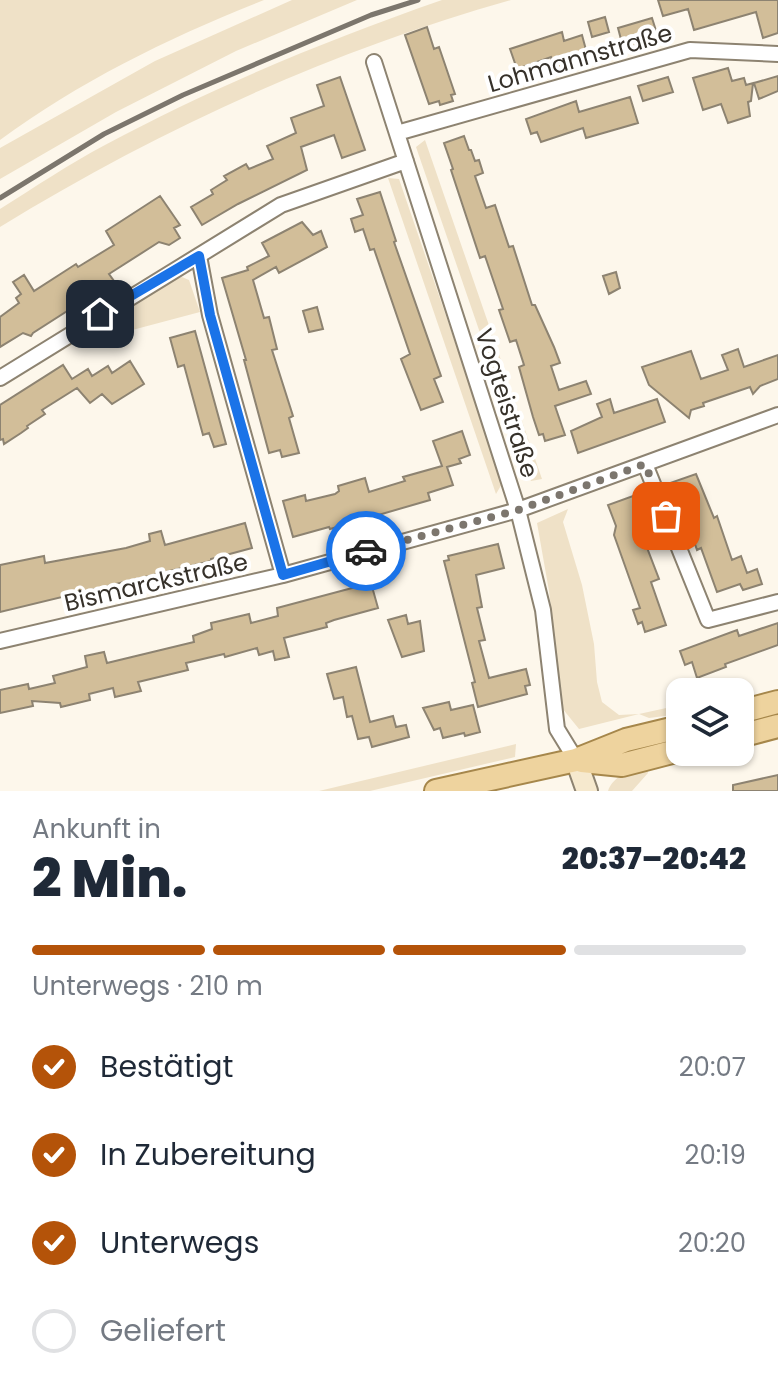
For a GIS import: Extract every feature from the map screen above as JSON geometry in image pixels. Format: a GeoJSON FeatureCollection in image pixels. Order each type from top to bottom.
{"type":"FeatureCollection","features":[{"type":"Feature","properties":{"kind":"main road"},"geometry":{"type":"LineString","coordinates":[[754,708],[778,702]]}},
{"type":"Feature","properties":{"kind":"main road"},"geometry":{"type":"LineString","coordinates":[[754,732],[778,726]]}},
{"type":"Feature","properties":{"kind":"main road"},"geometry":{"type":"LineString","coordinates":[[436,791],[576,760],[626,740],[666,730]]}},
{"type":"Feature","properties":{"kind":"main road"},"geometry":{"type":"LineString","coordinates":[[576,760],[622,765],[666,754]]}},
{"type":"Feature","properties":{"kind":"main road"},"geometry":{"type":"LineString","coordinates":[[576,760],[587,791]]}},
{"type":"Feature","properties":{"kind":"street","name":"Lohmannstraße"},"geometry":{"type":"LineString","coordinates":[[397,133],[690,50],[778,54]]}},
{"type":"Feature","properties":{"kind":"street","name":"Vogteistraße"},"geometry":{"type":"LineString","coordinates":[[374,62],[518,510],[543,610],[557,729],[576,760]]}},
{"type":"Feature","properties":{"kind":"street"},"geometry":{"type":"LineString","coordinates":[[0,378],[281,205],[406,161]]}},
{"type":"Feature","properties":{"kind":"street"},"geometry":{"type":"LineString","coordinates":[[199,256],[210,315],[283,575]]}},
{"type":"Feature","properties":{"kind":"street","name":"Bismarckstraße"},"geometry":{"type":"LineString","coordinates":[[0,641],[283,575],[518,510],[778,415]]}},
{"type":"Feature","properties":{"kind":"street"},"geometry":{"type":"LineString","coordinates":[[645,464],[708,620],[778,602]]}},
{"type":"Feature","properties":{"kind":"shaded area"},"geometry":{"type":"Polygon","coordinates":[[[0,0],[264,0],[195,29],[94,79],[0,140],[0,0]]]}},
{"type":"Feature","properties":{"kind":"shaded area"},"geometry":{"type":"Polygon","coordinates":[[[292,0],[357,0],[236,51],[116,112],[0,179],[0,148],[155,61],[292,0]]]}},
{"type":"Feature","properties":{"kind":"shaded area"},"geometry":{"type":"Polygon","coordinates":[[[442,0],[511,0],[378,43],[248,96],[122,157],[0,227],[0,209],[78,160],[146,124],[271,66],[442,0]]]}},
{"type":"Feature","properties":{"kind":"shaded area"},"geometry":{"type":"Polygon","coordinates":[[[425,140],[542,479],[531,481],[416,147],[425,140]]]}},
{"type":"Feature","properties":{"kind":"shaded area"},"geometry":{"type":"Polygon","coordinates":[[[388,178],[399,179],[503,482],[496,494],[388,178]]]}},
{"type":"Feature","properties":{"kind":"shaded area"},"geometry":{"type":"Polygon","coordinates":[[[182,277],[189,280],[200,312],[121,333],[112,319],[172,280],[182,277]]]}},
{"type":"Feature","properties":{"kind":"shaded area"},"geometry":{"type":"Polygon","coordinates":[[[568,509],[563,522],[582,585],[602,702],[619,715],[639,714],[579,729],[562,708],[549,591],[537,523],[568,509]]]}},
{"type":"Feature","properties":{"kind":"shaded area"},"geometry":{"type":"Polygon","coordinates":[[[666,708],[666,716],[649,718],[639,714],[666,708]]]}},
{"type":"Feature","properties":{"kind":"shaded area"},"geometry":{"type":"Polygon","coordinates":[[[516,744],[515,757],[370,791],[319,791],[516,744]]]}},
{"type":"Feature","properties":{"kind":"shaded area"},"geometry":{"type":"Polygon","coordinates":[[[646,764],[648,773],[632,791],[608,791],[619,777],[646,764]]]}},
{"type":"Feature","properties":{"kind":"building"},"geometry":{"type":"Polygon","coordinates":[[[658,0],[778,0],[778,33],[763,38],[756,12],[694,30],[688,9],[663,16],[658,0]]]}},
{"type":"Feature","properties":{"kind":"building"},"geometry":{"type":"Polygon","coordinates":[[[605,17],[609,32],[592,37],[588,22],[605,17]]]}},
{"type":"Feature","properties":{"kind":"building"},"geometry":{"type":"Polygon","coordinates":[[[652,18],[659,40],[624,51],[618,28],[652,18]]]}},
{"type":"Feature","properties":{"kind":"building"},"geometry":{"type":"Polygon","coordinates":[[[427,27],[434,49],[439,47],[455,94],[451,95],[453,101],[440,105],[439,101],[429,104],[405,35],[427,27]]]}},
{"type":"Feature","properties":{"kind":"building"},"geometry":{"type":"Polygon","coordinates":[[[562,32],[564,41],[582,35],[589,61],[555,71],[551,57],[517,69],[510,49],[562,32]]]}},
{"type":"Feature","properties":{"kind":"building"},"geometry":{"type":"Polygon","coordinates":[[[728,68],[732,81],[744,78],[746,85],[753,83],[751,101],[748,102],[750,116],[728,123],[721,104],[703,110],[693,78],[728,68]]]}},
{"type":"Feature","properties":{"kind":"building"},"geometry":{"type":"Polygon","coordinates":[[[778,76],[778,91],[759,99],[754,83],[778,76]]]}},
{"type":"Feature","properties":{"kind":"building"},"geometry":{"type":"Polygon","coordinates":[[[340,77],[365,150],[342,158],[334,135],[301,147],[307,170],[202,225],[191,207],[213,194],[211,190],[227,180],[224,176],[246,164],[249,169],[273,159],[267,146],[296,133],[291,118],[324,106],[317,85],[340,77]]]}},
{"type":"Feature","properties":{"kind":"building"},"geometry":{"type":"Polygon","coordinates":[[[668,77],[673,92],[643,101],[638,86],[668,77]]]}},
{"type":"Feature","properties":{"kind":"building"},"geometry":{"type":"Polygon","coordinates":[[[630,97],[638,123],[586,138],[583,128],[541,142],[537,132],[531,134],[526,119],[576,101],[579,112],[630,97]]]}},
{"type":"Feature","properties":{"kind":"building"},"geometry":{"type":"Polygon","coordinates":[[[464,136],[483,173],[475,176],[486,208],[495,205],[509,247],[513,246],[532,305],[535,305],[560,363],[551,366],[559,390],[586,381],[591,394],[555,406],[565,435],[545,441],[543,434],[539,435],[519,367],[524,365],[516,340],[510,342],[499,310],[503,309],[485,256],[480,258],[444,143],[464,136]]]}},
{"type":"Feature","properties":{"kind":"building"},"geometry":{"type":"Polygon","coordinates":[[[380,192],[394,242],[441,376],[434,379],[443,402],[421,410],[401,359],[410,354],[374,249],[370,250],[363,229],[355,232],[351,219],[363,215],[357,199],[380,192]]]}},
{"type":"Feature","properties":{"kind":"building"},"geometry":{"type":"Polygon","coordinates":[[[160,196],[180,225],[174,228],[180,238],[169,245],[159,242],[109,274],[114,281],[31,336],[23,333],[0,347],[0,317],[19,303],[16,298],[21,294],[13,282],[24,275],[34,291],[76,264],[78,267],[114,245],[106,231],[160,196]]]}},
{"type":"Feature","properties":{"kind":"building"},"geometry":{"type":"Polygon","coordinates":[[[302,222],[313,235],[321,231],[327,247],[279,273],[276,267],[253,280],[264,318],[269,317],[277,349],[272,350],[293,416],[289,418],[299,453],[282,457],[280,450],[269,453],[222,278],[248,270],[247,267],[269,256],[262,243],[302,222]]]}},
{"type":"Feature","properties":{"kind":"building"},"geometry":{"type":"Polygon","coordinates":[[[616,272],[620,288],[609,294],[603,276],[616,272]]]}},
{"type":"Feature","properties":{"kind":"building"},"geometry":{"type":"Polygon","coordinates":[[[317,307],[323,329],[309,332],[303,311],[317,307]]]}},
{"type":"Feature","properties":{"kind":"building"},"geometry":{"type":"Polygon","coordinates":[[[195,331],[226,444],[214,447],[209,433],[203,435],[184,365],[178,367],[170,338],[195,331]]]}},
{"type":"Feature","properties":{"kind":"building"},"geometry":{"type":"Polygon","coordinates":[[[738,349],[744,367],[778,355],[778,379],[760,386],[753,394],[750,387],[703,403],[704,406],[691,410],[689,418],[649,385],[642,367],[691,351],[701,379],[728,370],[722,355],[738,349]]]}},
{"type":"Feature","properties":{"kind":"building"},"geometry":{"type":"Polygon","coordinates":[[[130,361],[144,384],[112,404],[102,394],[90,403],[77,388],[42,410],[45,414],[21,433],[4,444],[3,439],[0,440],[0,405],[63,365],[72,379],[88,369],[92,376],[108,366],[112,373],[130,361]]]}},
{"type":"Feature","properties":{"kind":"building"},"geometry":{"type":"Polygon","coordinates":[[[610,399],[614,413],[657,399],[665,422],[578,453],[571,431],[602,417],[597,404],[610,399]]]}},
{"type":"Feature","properties":{"kind":"building"},"geometry":{"type":"Polygon","coordinates":[[[462,431],[470,455],[459,459],[461,463],[447,467],[453,485],[428,493],[430,500],[293,537],[283,501],[305,495],[306,501],[335,494],[339,491],[338,486],[365,478],[369,492],[405,481],[403,477],[442,466],[433,441],[462,431]]]}},
{"type":"Feature","properties":{"kind":"building"},"geometry":{"type":"Polygon","coordinates":[[[696,474],[714,518],[717,516],[732,560],[741,556],[747,573],[757,569],[762,584],[743,590],[740,584],[717,592],[701,548],[697,550],[683,508],[680,509],[670,483],[696,474]]]}},
{"type":"Feature","properties":{"kind":"building"},"geometry":{"type":"Polygon","coordinates":[[[633,496],[641,517],[636,519],[659,579],[651,582],[666,625],[645,632],[633,610],[640,608],[614,535],[616,526],[608,505],[633,496]]]}},
{"type":"Feature","properties":{"kind":"building"},"geometry":{"type":"Polygon","coordinates":[[[245,523],[252,548],[211,561],[0,612],[0,565],[44,556],[45,563],[126,548],[150,541],[149,534],[161,531],[165,545],[245,523]]]}},
{"type":"Feature","properties":{"kind":"building"},"geometry":{"type":"Polygon","coordinates":[[[498,544],[504,568],[476,575],[482,607],[477,608],[485,640],[479,641],[489,678],[526,669],[530,685],[525,686],[527,694],[478,707],[472,683],[475,682],[444,561],[449,560],[448,556],[498,544]]]}},
{"type":"Feature","properties":{"kind":"building"},"geometry":{"type":"Polygon","coordinates":[[[371,583],[378,608],[334,620],[326,623],[327,627],[284,638],[289,657],[275,660],[273,651],[259,655],[257,648],[225,657],[224,654],[186,663],[188,670],[138,682],[141,691],[115,697],[113,688],[89,694],[90,700],[61,707],[60,703],[32,701],[33,706],[0,713],[0,690],[28,684],[29,689],[55,683],[53,676],[87,667],[85,656],[104,652],[107,663],[194,642],[193,636],[212,629],[211,623],[249,614],[251,623],[278,616],[277,608],[371,583]]]}},
{"type":"Feature","properties":{"kind":"building"},"geometry":{"type":"Polygon","coordinates":[[[406,615],[408,624],[420,621],[424,651],[402,657],[388,620],[406,615]]]}},
{"type":"Feature","properties":{"kind":"building"},"geometry":{"type":"Polygon","coordinates":[[[778,623],[778,645],[725,664],[726,667],[697,678],[692,662],[685,665],[680,651],[737,630],[739,636],[778,623]]]}},
{"type":"Feature","properties":{"kind":"building"},"geometry":{"type":"Polygon","coordinates":[[[356,667],[370,722],[393,716],[396,727],[406,725],[409,737],[372,747],[369,737],[358,739],[352,716],[347,717],[343,697],[334,699],[327,674],[356,667]]]}},
{"type":"Feature","properties":{"kind":"building"},"geometry":{"type":"Polygon","coordinates":[[[449,702],[451,710],[473,705],[480,732],[443,738],[440,728],[434,730],[423,708],[449,702]]]}},
{"type":"Feature","properties":{"kind":"building"},"geometry":{"type":"Polygon","coordinates":[[[778,775],[778,791],[733,791],[733,785],[778,775]]]}},
{"type":"Feature","properties":{"kind":"railway"},"geometry":{"type":"LineString","coordinates":[[0,198],[104,134],[183,95],[371,15],[418,0]]}},
{"type":"Feature","properties":{"kind":"way so far"},"geometry":{"type":"LineString","coordinates":[[366,551],[518,510],[645,464],[666,516]]}},
{"type":"Feature","properties":{"kind":"route"},"geometry":{"type":"LineString","coordinates":[[100,314],[199,256],[210,315],[283,575],[366,551]]}}]}
